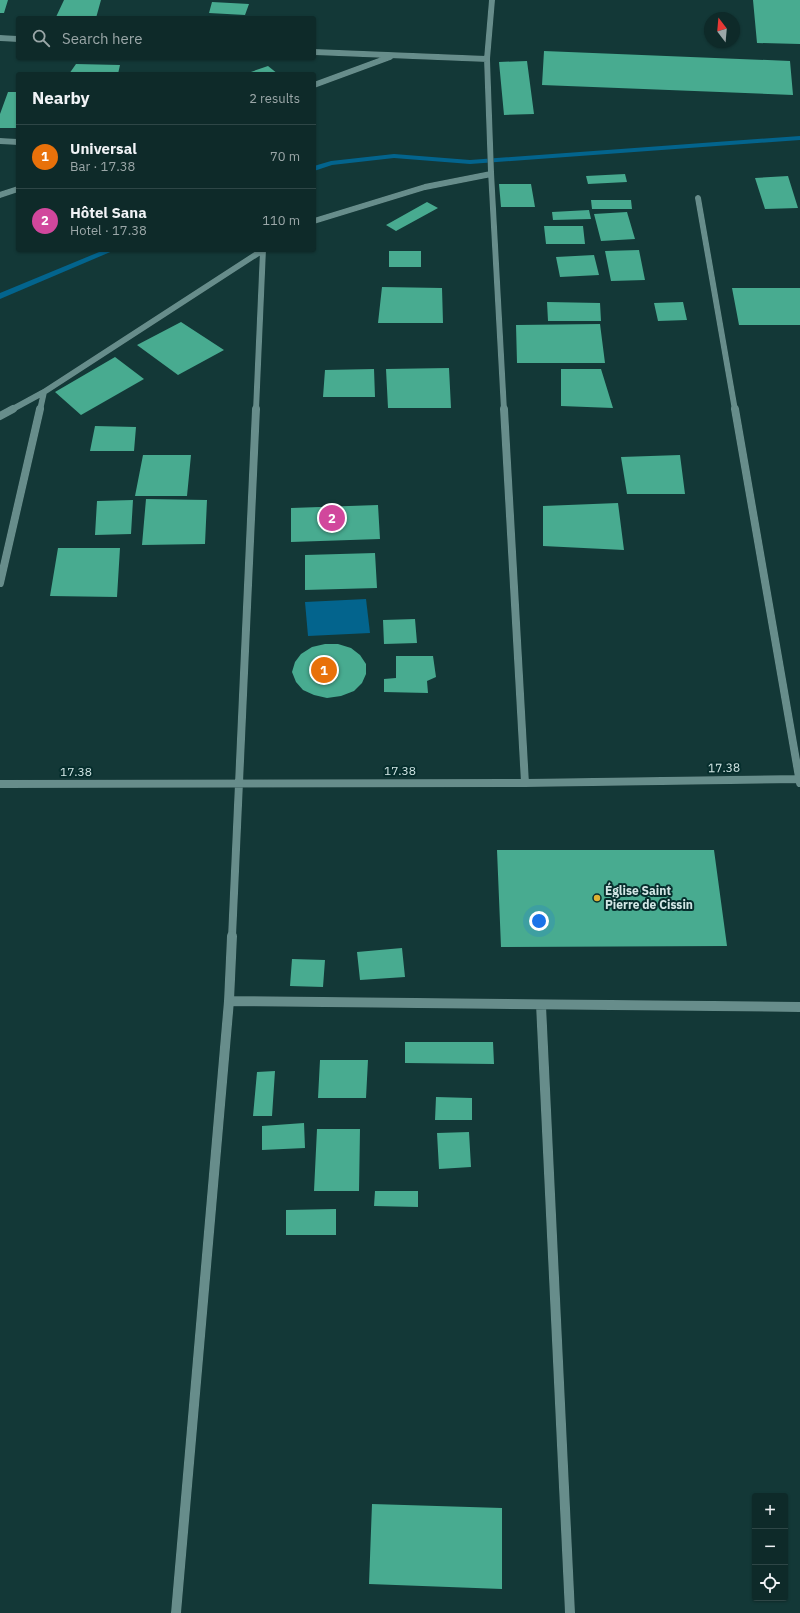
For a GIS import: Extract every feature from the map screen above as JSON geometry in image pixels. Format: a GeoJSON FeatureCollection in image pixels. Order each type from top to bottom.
{"type":"FeatureCollection","features":[{"type":"Feature","properties":{"kind":"street"},"geometry":{"type":"LineString","coordinates":[[492,0],[486,59],[525,783]]}},
{"type":"Feature","properties":{"kind":"street"},"geometry":{"type":"LineString","coordinates":[[0,38],[16,39]]}},
{"type":"Feature","properties":{"kind":"street"},"geometry":{"type":"LineString","coordinates":[[316,52],[486,59]]}},
{"type":"Feature","properties":{"kind":"street"},"geometry":{"type":"LineString","coordinates":[[316,84],[395,56]]}},
{"type":"Feature","properties":{"kind":"street"},"geometry":{"type":"LineString","coordinates":[[0,140],[16,142]]}},
{"type":"Feature","properties":{"kind":"street"},"geometry":{"type":"LineString","coordinates":[[316,220],[425,187],[491,173]]}},
{"type":"Feature","properties":{"kind":"street"},"geometry":{"type":"LineString","coordinates":[[0,195],[16,190]]}},
{"type":"Feature","properties":{"kind":"street"},"geometry":{"type":"LineString","coordinates":[[698,198],[800,780]]}},
{"type":"Feature","properties":{"kind":"street"},"geometry":{"type":"LineString","coordinates":[[0,416],[44,392],[260,252]]}},
{"type":"Feature","properties":{"kind":"street"},"geometry":{"type":"LineString","coordinates":[[176,1613],[229,1001],[263,252]]}},
{"type":"Feature","properties":{"kind":"street"},"geometry":{"type":"LineString","coordinates":[[0,584],[44,392]]}},
{"type":"Feature","properties":{"kind":"street","name":"17.38"},"geometry":{"type":"LineString","coordinates":[[0,784],[525,783],[800,780]]}},
{"type":"Feature","properties":{"kind":"street"},"geometry":{"type":"LineString","coordinates":[[229,1001],[800,1007]]}},
{"type":"Feature","properties":{"kind":"street"},"geometry":{"type":"LineString","coordinates":[[541,1005],[570,1613]]}},
{"type":"Feature","properties":{"kind":"water"},"geometry":{"type":"Polygon","coordinates":[[[366,599],[370,633],[308,636],[305,602],[366,599]]]}},
{"type":"Feature","properties":{"kind":"building"},"geometry":{"type":"Polygon","coordinates":[[[0,0],[8,0],[4,13],[0,13],[0,0]]]}},
{"type":"Feature","properties":{"kind":"building"},"geometry":{"type":"Polygon","coordinates":[[[64,0],[101,0],[97,16],[56,16],[64,0]]]}},
{"type":"Feature","properties":{"kind":"building"},"geometry":{"type":"Polygon","coordinates":[[[753,0],[800,0],[800,44],[757,43],[753,0]]]}},
{"type":"Feature","properties":{"kind":"building"},"geometry":{"type":"Polygon","coordinates":[[[212,2],[249,4],[245,15],[209,13],[212,2]]]}},
{"type":"Feature","properties":{"kind":"building"},"geometry":{"type":"Polygon","coordinates":[[[544,51],[790,61],[793,95],[542,85],[544,51]]]}},
{"type":"Feature","properties":{"kind":"building"},"geometry":{"type":"Polygon","coordinates":[[[527,61],[534,114],[504,115],[499,62],[527,61]]]}},
{"type":"Feature","properties":{"kind":"building"},"geometry":{"type":"Polygon","coordinates":[[[76,64],[120,65],[118,72],[70,72],[76,64]]]}},
{"type":"Feature","properties":{"kind":"building"},"geometry":{"type":"Polygon","coordinates":[[[268,66],[276,72],[251,72],[268,66]]]}},
{"type":"Feature","properties":{"kind":"building"},"geometry":{"type":"Polygon","coordinates":[[[8,92],[16,92],[16,128],[0,128],[0,114],[8,92]]]}},
{"type":"Feature","properties":{"kind":"building"},"geometry":{"type":"Polygon","coordinates":[[[625,174],[627,182],[588,184],[586,176],[625,174]]]}},
{"type":"Feature","properties":{"kind":"building"},"geometry":{"type":"Polygon","coordinates":[[[788,176],[798,208],[765,209],[755,178],[788,176]]]}},
{"type":"Feature","properties":{"kind":"building"},"geometry":{"type":"Polygon","coordinates":[[[499,184],[531,184],[535,207],[501,207],[499,184]]]}},
{"type":"Feature","properties":{"kind":"building"},"geometry":{"type":"Polygon","coordinates":[[[591,200],[631,200],[632,209],[592,209],[591,200]]]}},
{"type":"Feature","properties":{"kind":"building"},"geometry":{"type":"Polygon","coordinates":[[[427,202],[438,208],[396,231],[386,225],[427,202]]]}},
{"type":"Feature","properties":{"kind":"building"},"geometry":{"type":"Polygon","coordinates":[[[589,210],[591,219],[553,220],[552,212],[589,210]]]}},
{"type":"Feature","properties":{"kind":"building"},"geometry":{"type":"Polygon","coordinates":[[[627,212],[635,239],[601,241],[594,214],[627,212]]]}},
{"type":"Feature","properties":{"kind":"building"},"geometry":{"type":"Polygon","coordinates":[[[544,226],[583,226],[585,244],[546,244],[544,226]]]}},
{"type":"Feature","properties":{"kind":"building"},"geometry":{"type":"Polygon","coordinates":[[[639,250],[645,280],[611,281],[605,251],[639,250]]]}},
{"type":"Feature","properties":{"kind":"building"},"geometry":{"type":"Polygon","coordinates":[[[389,251],[421,251],[421,267],[389,267],[389,251]]]}},
{"type":"Feature","properties":{"kind":"building"},"geometry":{"type":"Polygon","coordinates":[[[594,255],[599,275],[560,277],[556,257],[594,255]]]}},
{"type":"Feature","properties":{"kind":"building"},"geometry":{"type":"Polygon","coordinates":[[[382,287],[442,288],[443,323],[378,323],[382,287]]]}},
{"type":"Feature","properties":{"kind":"building"},"geometry":{"type":"Polygon","coordinates":[[[732,288],[800,288],[800,325],[739,325],[732,288]]]}},
{"type":"Feature","properties":{"kind":"building"},"geometry":{"type":"Polygon","coordinates":[[[547,302],[600,303],[601,321],[548,321],[547,302]]]}},
{"type":"Feature","properties":{"kind":"building"},"geometry":{"type":"Polygon","coordinates":[[[683,302],[687,320],[658,321],[654,303],[683,302]]]}},
{"type":"Feature","properties":{"kind":"building"},"geometry":{"type":"Polygon","coordinates":[[[181,322],[224,350],[178,375],[137,345],[181,322]]]}},
{"type":"Feature","properties":{"kind":"building"},"geometry":{"type":"Polygon","coordinates":[[[600,324],[605,363],[517,363],[516,325],[600,324]]]}},
{"type":"Feature","properties":{"kind":"building"},"geometry":{"type":"Polygon","coordinates":[[[115,357],[144,379],[81,415],[55,392],[115,357]]]}},
{"type":"Feature","properties":{"kind":"building"},"geometry":{"type":"Polygon","coordinates":[[[449,368],[451,408],[388,408],[386,369],[449,368]]]}},
{"type":"Feature","properties":{"kind":"building"},"geometry":{"type":"Polygon","coordinates":[[[374,369],[375,397],[323,397],[325,370],[374,369]]]}},
{"type":"Feature","properties":{"kind":"building"},"geometry":{"type":"Polygon","coordinates":[[[561,369],[601,369],[613,408],[561,406],[561,369]]]}},
{"type":"Feature","properties":{"kind":"building"},"geometry":{"type":"Polygon","coordinates":[[[95,426],[136,427],[134,451],[90,451],[95,426]]]}},
{"type":"Feature","properties":{"kind":"building"},"geometry":{"type":"Polygon","coordinates":[[[143,455],[191,455],[187,496],[135,496],[143,455]]]}},
{"type":"Feature","properties":{"kind":"building"},"geometry":{"type":"Polygon","coordinates":[[[680,455],[685,494],[627,494],[621,457],[680,455]]]}},
{"type":"Feature","properties":{"kind":"building"},"geometry":{"type":"Polygon","coordinates":[[[146,499],[207,500],[205,544],[142,545],[146,499]]]}},
{"type":"Feature","properties":{"kind":"building"},"geometry":{"type":"Polygon","coordinates":[[[133,500],[131,534],[95,535],[97,501],[133,500]]]}},
{"type":"Feature","properties":{"kind":"building"},"geometry":{"type":"Polygon","coordinates":[[[618,503],[624,550],[543,546],[543,506],[618,503]]]}},
{"type":"Feature","properties":{"kind":"building"},"geometry":{"type":"Polygon","coordinates":[[[378,505],[380,539],[291,542],[291,508],[378,505]]]}},
{"type":"Feature","properties":{"kind":"building"},"geometry":{"type":"Polygon","coordinates":[[[58,548],[120,548],[117,597],[50,596],[58,548]]]}},
{"type":"Feature","properties":{"kind":"building"},"geometry":{"type":"Polygon","coordinates":[[[375,553],[377,588],[305,590],[305,555],[375,553]]]}},
{"type":"Feature","properties":{"kind":"building"},"geometry":{"type":"Polygon","coordinates":[[[415,619],[417,643],[384,644],[383,620],[415,619]]]}},
{"type":"Feature","properties":{"kind":"building"},"geometry":{"type":"Polygon","coordinates":[[[325,644],[338,644],[351,648],[360,655],[366,664],[366,674],[362,683],[354,691],[341,696],[327,698],[314,695],[303,690],[296,682],[292,672],[295,662],[301,654],[312,647],[325,644]]]}},
{"type":"Feature","properties":{"kind":"building"},"geometry":{"type":"Polygon","coordinates":[[[396,656],[433,656],[436,677],[427,681],[428,693],[384,692],[384,679],[396,678],[396,656]]]}},
{"type":"Feature","properties":{"kind":"building"},"geometry":{"type":"Polygon","coordinates":[[[497,850],[714,850],[727,946],[501,947],[497,850]]]}},
{"type":"Feature","properties":{"kind":"building"},"geometry":{"type":"Polygon","coordinates":[[[402,948],[405,977],[360,980],[357,952],[402,948]]]}},
{"type":"Feature","properties":{"kind":"building"},"geometry":{"type":"Polygon","coordinates":[[[292,959],[325,960],[323,987],[290,986],[292,959]]]}},
{"type":"Feature","properties":{"kind":"building"},"geometry":{"type":"Polygon","coordinates":[[[405,1042],[493,1042],[494,1064],[405,1063],[405,1042]]]}},
{"type":"Feature","properties":{"kind":"building"},"geometry":{"type":"Polygon","coordinates":[[[320,1060],[368,1060],[366,1098],[318,1098],[320,1060]]]}},
{"type":"Feature","properties":{"kind":"building"},"geometry":{"type":"Polygon","coordinates":[[[275,1071],[272,1116],[253,1116],[257,1072],[275,1071]]]}},
{"type":"Feature","properties":{"kind":"building"},"geometry":{"type":"Polygon","coordinates":[[[436,1097],[472,1098],[472,1120],[435,1120],[436,1097]]]}},
{"type":"Feature","properties":{"kind":"building"},"geometry":{"type":"Polygon","coordinates":[[[304,1123],[305,1148],[262,1150],[262,1126],[304,1123]]]}},
{"type":"Feature","properties":{"kind":"building"},"geometry":{"type":"Polygon","coordinates":[[[317,1129],[360,1129],[359,1191],[314,1191],[317,1129]]]}},
{"type":"Feature","properties":{"kind":"building"},"geometry":{"type":"Polygon","coordinates":[[[469,1132],[471,1167],[439,1169],[437,1133],[469,1132]]]}},
{"type":"Feature","properties":{"kind":"building"},"geometry":{"type":"Polygon","coordinates":[[[375,1191],[418,1191],[418,1207],[374,1206],[375,1191]]]}},
{"type":"Feature","properties":{"kind":"building"},"geometry":{"type":"Polygon","coordinates":[[[336,1209],[336,1235],[286,1235],[286,1210],[336,1209]]]}},
{"type":"Feature","properties":{"kind":"building"},"geometry":{"type":"Polygon","coordinates":[[[372,1504],[502,1508],[502,1589],[369,1584],[372,1504]]]}},
{"type":"Feature","properties":{"kind":"waterway"},"geometry":{"type":"LineString","coordinates":[[316,168],[331,163],[394,156],[470,162],[800,138]]}},
{"type":"Feature","properties":{"kind":"waterway"},"geometry":{"type":"LineString","coordinates":[[0,296],[106,252]]}},
{"type":"Feature","properties":{"kind":"place","name":"Hôtel Sana"},"geometry":{"type":"Point","coordinates":[332,518]}},
{"type":"Feature","properties":{"kind":"place","name":"Universal"},"geometry":{"type":"Point","coordinates":[324,670]}},
{"type":"Feature","properties":{"kind":"place","name":"Église Saint Pierre de Cissin"},"geometry":{"type":"Point","coordinates":[597,898]}}]}
